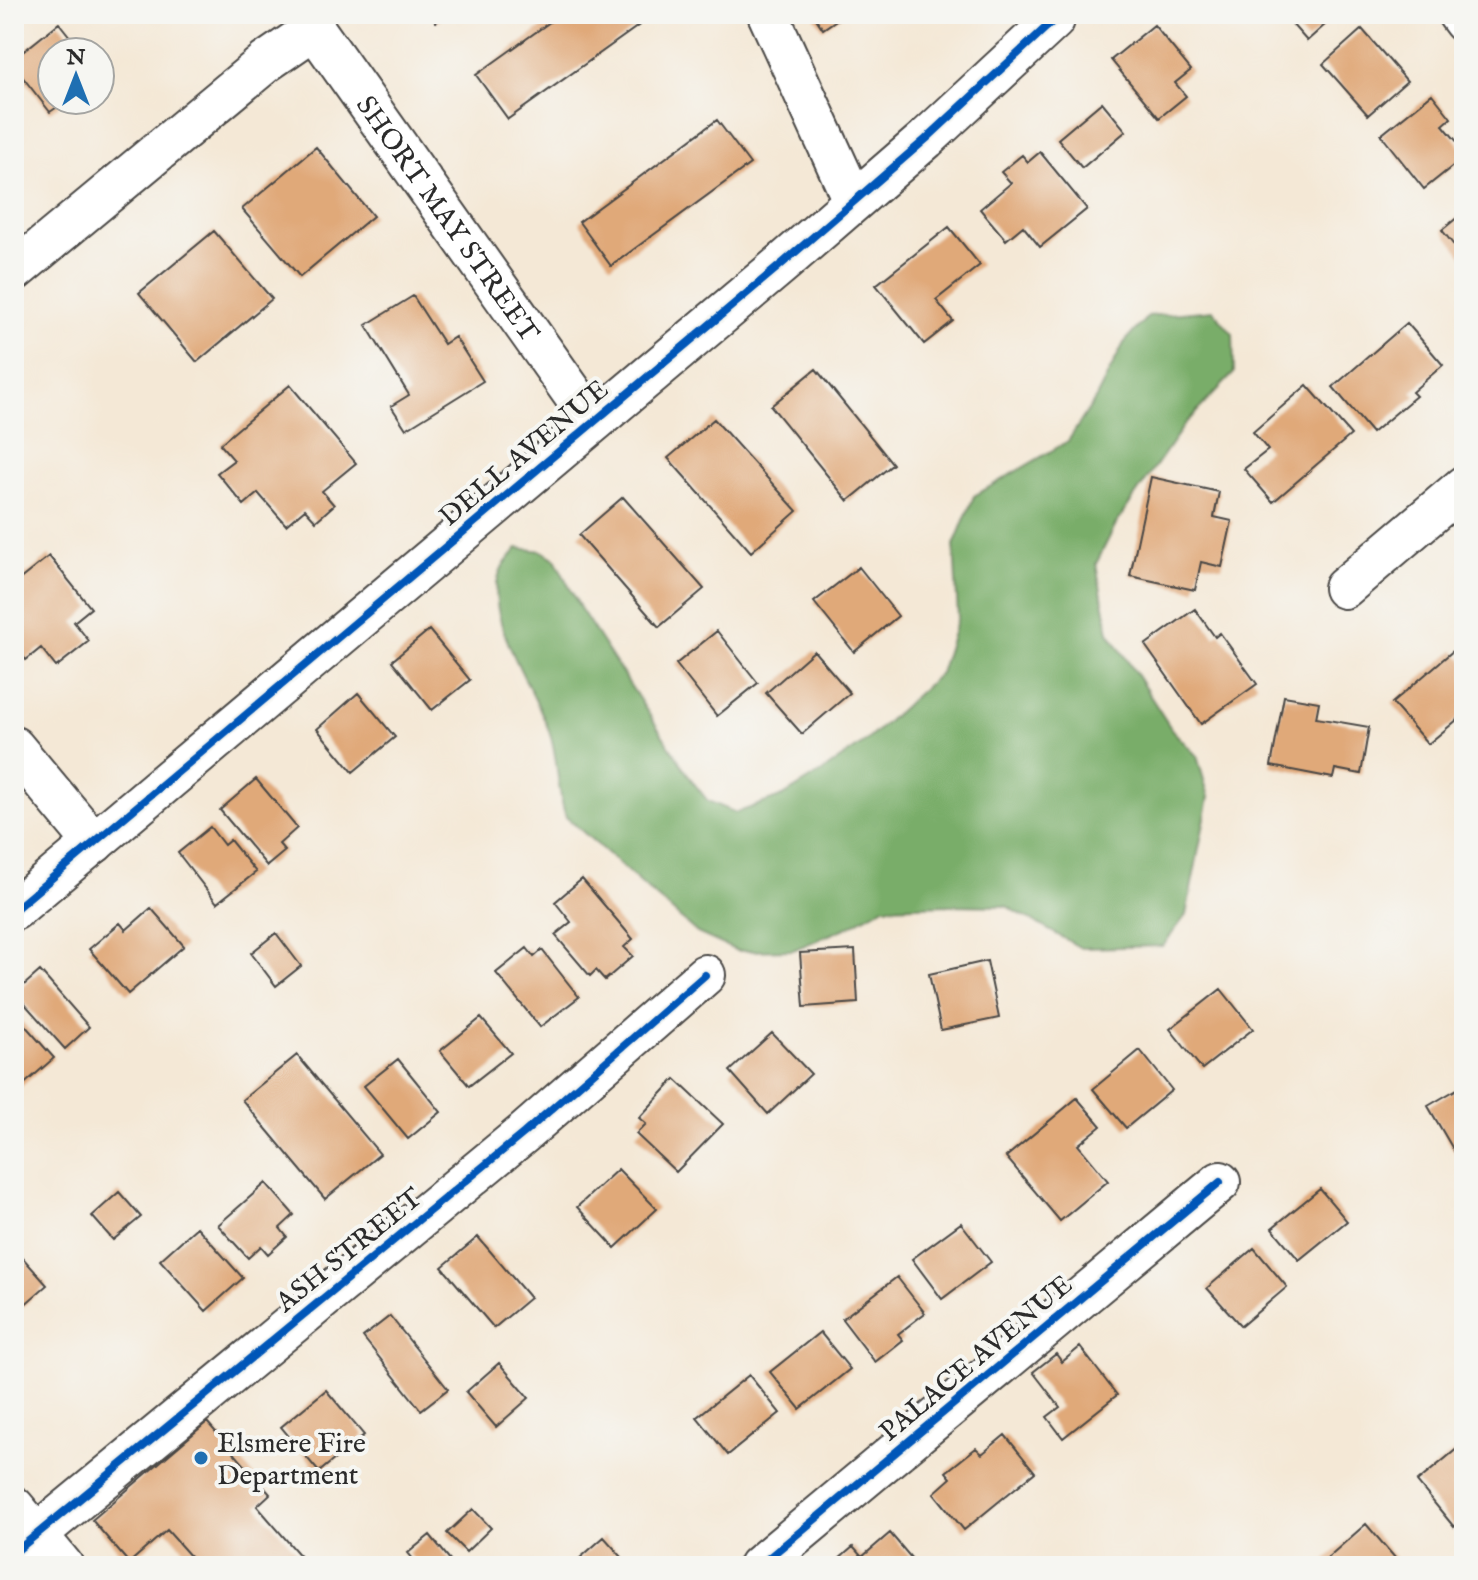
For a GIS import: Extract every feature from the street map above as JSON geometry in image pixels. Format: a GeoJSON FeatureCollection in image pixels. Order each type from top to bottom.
{"type":"FeatureCollection","features":[{"type":"Feature","properties":{"kind":"street"},"geometry":{"type":"LineString","coordinates":[[768,14],[853,200]]}},
{"type":"Feature","properties":{"kind":"street"},"geometry":{"type":"LineString","coordinates":[[1458,14],[1464,22]]}},
{"type":"Feature","properties":{"kind":"street","name":"DELL AVENUE"},"geometry":{"type":"LineString","coordinates":[[14,910],[926,139],[1054,20]]}},
{"type":"Feature","properties":{"kind":"street"},"geometry":{"type":"LineString","coordinates":[[14,271],[266,62],[309,21]]}},
{"type":"Feature","properties":{"kind":"street","name":"SHORT MAY STREET"},"geometry":{"type":"LineString","coordinates":[[309,21],[593,422]]}},
{"type":"Feature","properties":{"kind":"street"},"geometry":{"type":"LineString","coordinates":[[1344,588],[1464,486]]}},
{"type":"Feature","properties":{"kind":"street"},"geometry":{"type":"LineString","coordinates":[[14,747],[94,843]]}},
{"type":"Feature","properties":{"kind":"street","name":"ASH STREET"},"geometry":{"type":"LineString","coordinates":[[21,1531],[512,1143],[705,975]]}},
{"type":"Feature","properties":{"kind":"street","name":"PALACE AVENUE"},"geometry":{"type":"LineString","coordinates":[[759,1566],[1220,1182]]}},
{"type":"Feature","properties":{"kind":"street"},"geometry":{"type":"LineString","coordinates":[[21,1531],[63,1566]]}},
{"type":"Feature","properties":{"kind":"green space"},"geometry":{"type":"Polygon","coordinates":[[[1213,310],[1233,334],[1234,373],[1185,424],[1117,522],[1096,564],[1109,632],[1172,730],[1197,756],[1209,797],[1186,915],[1163,946],[1081,948],[1006,906],[950,905],[883,907],[848,927],[793,950],[737,951],[697,933],[566,817],[549,731],[511,650],[497,606],[497,586],[502,568],[518,548],[542,551],[555,559],[580,608],[693,782],[708,801],[736,813],[783,796],[822,772],[865,742],[940,673],[958,617],[954,545],[974,496],[1068,441],[1096,398],[1124,343],[1148,316],[1213,310]]]}},
{"type":"Feature","properties":{"kind":"building"},"geometry":{"type":"Polygon","coordinates":[[[430,14],[447,14],[436,22],[430,14]]]}},
{"type":"Feature","properties":{"kind":"building"},"geometry":{"type":"Polygon","coordinates":[[[561,14],[640,14],[645,21],[508,119],[476,75],[561,14]]]}},
{"type":"Feature","properties":{"kind":"building"},"geometry":{"type":"Polygon","coordinates":[[[813,14],[845,14],[823,29],[813,14]]]}},
{"type":"Feature","properties":{"kind":"building"},"geometry":{"type":"Polygon","coordinates":[[[1283,14],[1337,14],[1307,41],[1283,14]]]}},
{"type":"Feature","properties":{"kind":"building"},"geometry":{"type":"Polygon","coordinates":[[[59,23],[69,36],[43,36],[59,23]]]}},
{"type":"Feature","properties":{"kind":"building"},"geometry":{"type":"Polygon","coordinates":[[[1154,25],[1191,70],[1175,83],[1186,96],[1159,118],[1111,60],[1154,25]]]}},
{"type":"Feature","properties":{"kind":"building"},"geometry":{"type":"Polygon","coordinates":[[[1362,29],[1407,81],[1368,115],[1323,64],[1362,29]]]}},
{"type":"Feature","properties":{"kind":"building"},"geometry":{"type":"Polygon","coordinates":[[[36,41],[36,94],[14,66],[14,59],[36,41]]]}},
{"type":"Feature","properties":{"kind":"building"},"geometry":{"type":"Polygon","coordinates":[[[1432,94],[1451,118],[1443,125],[1464,150],[1464,157],[1424,189],[1381,135],[1432,94]]]}},
{"type":"Feature","properties":{"kind":"building"},"geometry":{"type":"Polygon","coordinates":[[[1102,102],[1126,131],[1082,168],[1058,139],[1102,102]]]}},
{"type":"Feature","properties":{"kind":"building"},"geometry":{"type":"Polygon","coordinates":[[[717,120],[750,164],[611,266],[579,222],[717,120]]]}},
{"type":"Feature","properties":{"kind":"building"},"geometry":{"type":"Polygon","coordinates":[[[316,147],[373,216],[300,277],[242,209],[316,147]]]}},
{"type":"Feature","properties":{"kind":"building"},"geometry":{"type":"Polygon","coordinates":[[[1040,152],[1087,209],[1040,247],[1023,226],[1006,240],[980,209],[1011,183],[1001,172],[1022,155],[1028,162],[1040,152]]]}},
{"type":"Feature","properties":{"kind":"building"},"geometry":{"type":"Polygon","coordinates":[[[1464,212],[1464,258],[1442,230],[1464,212]]]}},
{"type":"Feature","properties":{"kind":"building"},"geometry":{"type":"Polygon","coordinates":[[[949,227],[980,265],[936,300],[953,321],[924,344],[876,285],[949,227]]]}},
{"type":"Feature","properties":{"kind":"building"},"geometry":{"type":"Polygon","coordinates":[[[214,231],[272,299],[197,362],[139,293],[214,231]]]}},
{"type":"Feature","properties":{"kind":"building"},"geometry":{"type":"Polygon","coordinates":[[[413,296],[444,344],[455,337],[483,381],[406,429],[391,406],[409,395],[366,325],[413,296]]]}},
{"type":"Feature","properties":{"kind":"building"},"geometry":{"type":"Polygon","coordinates":[[[1407,323],[1443,365],[1412,392],[1416,396],[1372,433],[1333,387],[1407,323]]]}},
{"type":"Feature","properties":{"kind":"building"},"geometry":{"type":"Polygon","coordinates":[[[816,369],[893,464],[848,501],[771,406],[816,369]]]}},
{"type":"Feature","properties":{"kind":"building"},"geometry":{"type":"Polygon","coordinates":[[[290,385],[356,463],[322,491],[334,505],[316,521],[305,509],[286,525],[258,493],[244,505],[217,473],[234,460],[220,444],[290,385]]]}},
{"type":"Feature","properties":{"kind":"building"},"geometry":{"type":"Polygon","coordinates":[[[1307,385],[1351,435],[1273,502],[1244,469],[1268,450],[1253,432],[1307,385]]]}},
{"type":"Feature","properties":{"kind":"building"},"geometry":{"type":"Polygon","coordinates":[[[714,419],[797,511],[751,552],[668,458],[714,419]]]}},
{"type":"Feature","properties":{"kind":"building"},"geometry":{"type":"Polygon","coordinates":[[[1151,477],[1219,492],[1214,517],[1232,521],[1222,567],[1201,562],[1195,590],[1130,576],[1151,477]]]}},
{"type":"Feature","properties":{"kind":"building"},"geometry":{"type":"Polygon","coordinates":[[[623,497],[704,589],[659,627],[579,535],[623,497]]]}},
{"type":"Feature","properties":{"kind":"building"},"geometry":{"type":"Polygon","coordinates":[[[49,556],[91,608],[74,622],[89,641],[56,667],[41,648],[26,660],[14,645],[14,584],[49,556]]]}},
{"type":"Feature","properties":{"kind":"building"},"geometry":{"type":"Polygon","coordinates":[[[859,567],[898,616],[854,652],[814,602],[859,567]]]}},
{"type":"Feature","properties":{"kind":"building"},"geometry":{"type":"Polygon","coordinates":[[[1195,609],[1215,637],[1220,633],[1257,684],[1201,724],[1145,645],[1195,609]]]}},
{"type":"Feature","properties":{"kind":"building"},"geometry":{"type":"Polygon","coordinates":[[[429,630],[470,680],[432,710],[392,661],[429,630]]]}},
{"type":"Feature","properties":{"kind":"building"},"geometry":{"type":"Polygon","coordinates":[[[717,631],[758,683],[717,716],[676,664],[717,631]]]}},
{"type":"Feature","properties":{"kind":"building"},"geometry":{"type":"Polygon","coordinates":[[[1454,650],[1464,662],[1464,714],[1428,744],[1392,703],[1454,650]]]}},
{"type":"Feature","properties":{"kind":"building"},"geometry":{"type":"Polygon","coordinates":[[[814,651],[850,693],[802,734],[766,693],[814,651]]]}},
{"type":"Feature","properties":{"kind":"building"},"geometry":{"type":"Polygon","coordinates":[[[358,693],[395,737],[353,772],[317,729],[358,693]]]}},
{"type":"Feature","properties":{"kind":"building"},"geometry":{"type":"Polygon","coordinates":[[[1284,696],[1319,702],[1316,718],[1369,727],[1361,774],[1335,769],[1333,778],[1271,766],[1284,696]]]}},
{"type":"Feature","properties":{"kind":"building"},"geometry":{"type":"Polygon","coordinates":[[[256,779],[297,828],[279,844],[285,851],[267,866],[220,810],[256,779]]]}},
{"type":"Feature","properties":{"kind":"building"},"geometry":{"type":"Polygon","coordinates":[[[210,827],[224,845],[230,840],[256,872],[217,903],[178,853],[210,827]]]}},
{"type":"Feature","properties":{"kind":"building"},"geometry":{"type":"Polygon","coordinates":[[[582,879],[633,939],[624,947],[633,956],[605,980],[596,970],[590,976],[555,935],[571,922],[555,902],[582,879]]]}},
{"type":"Feature","properties":{"kind":"building"},"geometry":{"type":"Polygon","coordinates":[[[151,908],[184,946],[128,994],[89,949],[120,923],[126,930],[151,908]]]}},
{"type":"Feature","properties":{"kind":"building"},"geometry":{"type":"Polygon","coordinates":[[[276,933],[301,966],[276,986],[251,953],[276,933]]]}},
{"type":"Feature","properties":{"kind":"building"},"geometry":{"type":"Polygon","coordinates":[[[527,948],[534,957],[542,950],[579,997],[540,1027],[496,973],[527,948]]]}},
{"type":"Feature","properties":{"kind":"building"},"geometry":{"type":"Polygon","coordinates":[[[855,950],[858,1003],[804,1007],[800,953],[855,950]]]}},
{"type":"Feature","properties":{"kind":"building"},"geometry":{"type":"Polygon","coordinates":[[[987,961],[999,1018],[941,1030],[929,974],[987,961]]]}},
{"type":"Feature","properties":{"kind":"building"},"geometry":{"type":"Polygon","coordinates":[[[40,971],[89,1027],[65,1049],[15,993],[40,971]]]}},
{"type":"Feature","properties":{"kind":"building"},"geometry":{"type":"Polygon","coordinates":[[[1221,989],[1253,1029],[1202,1069],[1170,1029],[1221,989]]]}},
{"type":"Feature","properties":{"kind":"building"},"geometry":{"type":"Polygon","coordinates":[[[14,1013],[54,1058],[14,1093],[14,1013]]]}},
{"type":"Feature","properties":{"kind":"building"},"geometry":{"type":"Polygon","coordinates":[[[481,1018],[511,1053],[469,1086],[440,1051],[481,1018]]]}},
{"type":"Feature","properties":{"kind":"building"},"geometry":{"type":"Polygon","coordinates":[[[772,1033],[811,1074],[768,1114],[730,1071],[772,1033]]]}},
{"type":"Feature","properties":{"kind":"building"},"geometry":{"type":"Polygon","coordinates":[[[1140,1050],[1172,1090],[1126,1128],[1093,1089],[1140,1050]]]}},
{"type":"Feature","properties":{"kind":"building"},"geometry":{"type":"Polygon","coordinates":[[[297,1055],[380,1154],[325,1199],[242,1100],[297,1055]]]}},
{"type":"Feature","properties":{"kind":"building"},"geometry":{"type":"Polygon","coordinates":[[[398,1059],[441,1112],[408,1139],[364,1086],[398,1059]]]}},
{"type":"Feature","properties":{"kind":"building"},"geometry":{"type":"Polygon","coordinates":[[[675,1079],[723,1124],[676,1172],[636,1134],[646,1124],[639,1118],[675,1079]]]}},
{"type":"Feature","properties":{"kind":"building"},"geometry":{"type":"Polygon","coordinates":[[[1464,1085],[1464,1168],[1428,1106],[1464,1085]]]}},
{"type":"Feature","properties":{"kind":"building"},"geometry":{"type":"Polygon","coordinates":[[[1077,1098],[1101,1126],[1078,1145],[1108,1181],[1060,1221],[1006,1157],[1077,1098]]]}},
{"type":"Feature","properties":{"kind":"building"},"geometry":{"type":"Polygon","coordinates":[[[618,1169],[657,1209],[615,1248],[577,1207],[618,1169]]]}},
{"type":"Feature","properties":{"kind":"building"},"geometry":{"type":"Polygon","coordinates":[[[266,1183],[294,1215],[280,1228],[287,1237],[268,1254],[261,1246],[248,1258],[218,1225],[266,1183]]]}},
{"type":"Feature","properties":{"kind":"building"},"geometry":{"type":"Polygon","coordinates":[[[1320,1189],[1347,1221],[1299,1260],[1272,1228],[1320,1189]]]}},
{"type":"Feature","properties":{"kind":"building"},"geometry":{"type":"Polygon","coordinates":[[[119,1192],[141,1217],[113,1240],[92,1216],[119,1192]]]}},
{"type":"Feature","properties":{"kind":"building"},"geometry":{"type":"Polygon","coordinates":[[[961,1223],[991,1262],[942,1299],[912,1259],[961,1223]]]}},
{"type":"Feature","properties":{"kind":"building"},"geometry":{"type":"Polygon","coordinates":[[[197,1227],[243,1278],[206,1311],[160,1260],[197,1227]]]}},
{"type":"Feature","properties":{"kind":"building"},"geometry":{"type":"Polygon","coordinates":[[[478,1237],[530,1298],[494,1328],[442,1267],[478,1237]]]}},
{"type":"Feature","properties":{"kind":"building"},"geometry":{"type":"Polygon","coordinates":[[[14,1248],[47,1285],[14,1314],[14,1248]]]}},
{"type":"Feature","properties":{"kind":"building"},"geometry":{"type":"Polygon","coordinates":[[[1254,1248],[1287,1287],[1241,1326],[1207,1288],[1254,1248]]]}},
{"type":"Feature","properties":{"kind":"building"},"geometry":{"type":"Polygon","coordinates":[[[897,1277],[925,1313],[898,1334],[903,1340],[875,1362],[842,1319],[897,1277]]]}},
{"type":"Feature","properties":{"kind":"building"},"geometry":{"type":"Polygon","coordinates":[[[390,1316],[448,1389],[421,1410],[363,1337],[390,1316]]]}},
{"type":"Feature","properties":{"kind":"building"},"geometry":{"type":"Polygon","coordinates":[[[820,1332],[850,1369],[800,1409],[770,1372],[820,1332]]]}},
{"type":"Feature","properties":{"kind":"building"},"geometry":{"type":"Polygon","coordinates":[[[1080,1347],[1117,1395],[1063,1438],[1047,1417],[1060,1407],[1033,1372],[1056,1354],[1062,1362],[1080,1347]]]}},
{"type":"Feature","properties":{"kind":"building"},"geometry":{"type":"Polygon","coordinates":[[[499,1363],[529,1398],[496,1427],[466,1392],[499,1363]]]}},
{"type":"Feature","properties":{"kind":"building"},"geometry":{"type":"Polygon","coordinates":[[[749,1375],[780,1413],[728,1455],[697,1417],[749,1375]]]}},
{"type":"Feature","properties":{"kind":"building"},"geometry":{"type":"Polygon","coordinates":[[[326,1390],[364,1435],[319,1472],[281,1427],[326,1390]]]}},
{"type":"Feature","properties":{"kind":"building","name":"Elsmere Fire Department"},"geometry":{"type":"Polygon","coordinates":[[[207,1422],[270,1494],[257,1506],[309,1566],[199,1566],[167,1530],[129,1563],[92,1520],[207,1422]]]}},
{"type":"Feature","properties":{"kind":"building"},"geometry":{"type":"Polygon","coordinates":[[[1005,1435],[1035,1472],[964,1530],[934,1493],[951,1478],[946,1472],[976,1448],[982,1454],[1005,1435]]]}},
{"type":"Feature","properties":{"kind":"building"},"geometry":{"type":"Polygon","coordinates":[[[1464,1443],[1464,1519],[1454,1527],[1417,1482],[1464,1443]]]}},
{"type":"Feature","properties":{"kind":"building"},"geometry":{"type":"Polygon","coordinates":[[[473,1509],[491,1528],[466,1552],[447,1533],[473,1509]]]}},
{"type":"Feature","properties":{"kind":"building"},"geometry":{"type":"Polygon","coordinates":[[[1366,1524],[1402,1566],[1318,1566],[1366,1524]]]}},
{"type":"Feature","properties":{"kind":"building"},"geometry":{"type":"Polygon","coordinates":[[[890,1533],[918,1566],[831,1566],[853,1547],[862,1557],[890,1533]]]}},
{"type":"Feature","properties":{"kind":"building"},"geometry":{"type":"Polygon","coordinates":[[[430,1535],[455,1566],[419,1566],[408,1553],[430,1535]]]}},
{"type":"Feature","properties":{"kind":"building"},"geometry":{"type":"Polygon","coordinates":[[[604,1537],[630,1566],[571,1566],[604,1537]]]}},
{"type":"Feature","properties":{"kind":"cycle path"},"geometry":{"type":"LineString","coordinates":[[14,910],[784,262],[926,139],[1054,20]]}},
{"type":"Feature","properties":{"kind":"cycle path"},"geometry":{"type":"LineString","coordinates":[[14,1553],[524,1133],[705,975]]}},
{"type":"Feature","properties":{"kind":"cycle path"},"geometry":{"type":"LineString","coordinates":[[759,1566],[1220,1182]]}},
{"type":"Feature","properties":{"kind":"place","name":"Elsmere Fire Department"},"geometry":{"type":"Point","coordinates":[201,1458]}}]}
